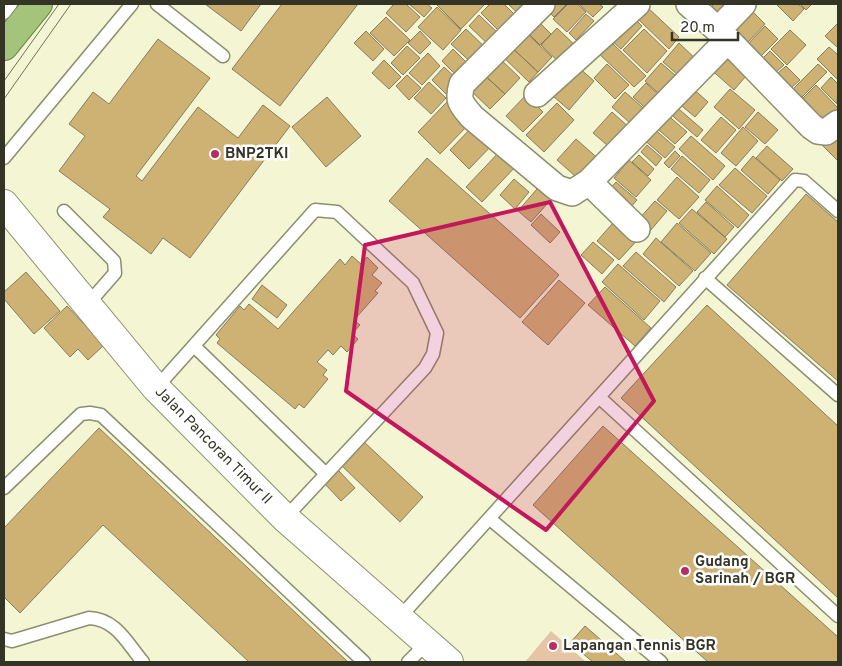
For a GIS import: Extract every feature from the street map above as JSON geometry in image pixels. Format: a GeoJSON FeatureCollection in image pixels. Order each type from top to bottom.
{"type":"FeatureCollection","features":[{"type":"Feature","properties":{"kind":"highway"},"geometry":{"type":"LineString","coordinates":[[4,46],[38,4]]}},
{"type":"Feature","properties":{"kind":"street"},"geometry":{"type":"LineString","coordinates":[[542,4],[462,84],[459,96],[462,104],[472,117],[557,188],[572,193],[589,182],[723,35],[743,4]]}},
{"type":"Feature","properties":{"kind":"street"},"geometry":{"type":"LineString","coordinates":[[537,94],[637,4]]}},
{"type":"Feature","properties":{"kind":"street"},"geometry":{"type":"LineString","coordinates":[[689,4],[723,35],[811,126],[818,131],[826,132],[838,123]]}},
{"type":"Feature","properties":{"kind":"street"},"geometry":{"type":"LineString","coordinates":[[589,182],[637,229]]}},
{"type":"Feature","properties":{"kind":"street","name":"Jalan Pancoran Timur II"},"geometry":{"type":"LineString","coordinates":[[4,204],[156,388],[285,518],[449,662]]}},
{"type":"Feature","properties":{"kind":"lane"},"geometry":{"type":"LineString","coordinates":[[4,13],[11,4]]}},
{"type":"Feature","properties":{"kind":"lane"},"geometry":{"type":"LineString","coordinates":[[4,158],[132,4]]}},
{"type":"Feature","properties":{"kind":"lane"},"geometry":{"type":"LineString","coordinates":[[157,4],[223,56]]}},
{"type":"Feature","properties":{"kind":"lane"},"geometry":{"type":"LineString","coordinates":[[400,617],[795,180],[804,181],[838,211]]}},
{"type":"Feature","properties":{"kind":"lane"},"geometry":{"type":"LineString","coordinates":[[156,388],[315,210],[336,212],[414,283],[437,333],[433,354],[425,368],[285,518]]}},
{"type":"Feature","properties":{"kind":"lane"},"geometry":{"type":"LineString","coordinates":[[64,211],[114,262],[116,267],[115,273],[87,305]]}},
{"type":"Feature","properties":{"kind":"lane"},"geometry":{"type":"LineString","coordinates":[[705,278],[838,395]]}},
{"type":"Feature","properties":{"kind":"lane"},"geometry":{"type":"LineString","coordinates":[[194,346],[326,474]]}},
{"type":"Feature","properties":{"kind":"lane"},"geometry":{"type":"LineString","coordinates":[[599,397],[838,616]]}},
{"type":"Feature","properties":{"kind":"lane"},"geometry":{"type":"LineString","coordinates":[[4,488],[80,414],[101,415],[364,662]]}},
{"type":"Feature","properties":{"kind":"lane"},"geometry":{"type":"LineString","coordinates":[[490,519],[661,662]]}},
{"type":"Feature","properties":{"kind":"lane"},"geometry":{"type":"LineString","coordinates":[[4,639],[12,641],[90,618],[102,618],[111,623],[143,662]]}},
{"type":"Feature","properties":{"kind":"lane"},"geometry":{"type":"LineString","coordinates":[[408,662],[427,642]]}},
{"type":"Feature","properties":{"kind":"highlighted area"},"geometry":{"type":"Polygon","coordinates":[[[550,202],[654,401],[546,530],[346,391],[365,245],[550,202]]]}},
{"type":"Feature","properties":{"kind":"shaded area","name":"Lapangan Tennis BGR"},"geometry":{"type":"Polygon","coordinates":[[[551,631],[586,662],[525,662],[551,631]]]}},
{"type":"Feature","properties":{"kind":"building"},"geometry":{"type":"Polygon","coordinates":[[[205,4],[261,4],[241,31],[205,4]]]}},
{"type":"Feature","properties":{"kind":"building"},"geometry":{"type":"Polygon","coordinates":[[[282,4],[358,4],[280,106],[232,69],[282,4]]]}},
{"type":"Feature","properties":{"kind":"building"},"geometry":{"type":"Polygon","coordinates":[[[394,4],[406,4],[420,17],[406,32],[386,13],[394,4]]]}},
{"type":"Feature","properties":{"kind":"building"},"geometry":{"type":"Polygon","coordinates":[[[409,4],[427,4],[432,8],[424,17],[409,4]]]}},
{"type":"Feature","properties":{"kind":"building"},"geometry":{"type":"Polygon","coordinates":[[[436,4],[485,4],[461,29],[436,4]]]}},
{"type":"Feature","properties":{"kind":"building"},"geometry":{"type":"Polygon","coordinates":[[[490,4],[504,4],[518,18],[502,34],[481,13],[490,4]]]}},
{"type":"Feature","properties":{"kind":"building"},"geometry":{"type":"Polygon","coordinates":[[[508,4],[538,4],[523,18],[508,4]]]}},
{"type":"Feature","properties":{"kind":"building"},"geometry":{"type":"Polygon","coordinates":[[[548,4],[567,4],[554,17],[545,8],[548,4]]]}},
{"type":"Feature","properties":{"kind":"building"},"geometry":{"type":"Polygon","coordinates":[[[568,4],[577,4],[586,12],[567,32],[553,19],[568,4]]]}},
{"type":"Feature","properties":{"kind":"building"},"geometry":{"type":"Polygon","coordinates":[[[579,4],[599,4],[603,7],[593,17],[579,4]]]}},
{"type":"Feature","properties":{"kind":"building"},"geometry":{"type":"Polygon","coordinates":[[[714,4],[732,4],[720,16],[710,8],[714,4]]]}},
{"type":"Feature","properties":{"kind":"building"},"geometry":{"type":"Polygon","coordinates":[[[776,4],[798,4],[804,9],[793,21],[776,4]]]}},
{"type":"Feature","properties":{"kind":"building"},"geometry":{"type":"Polygon","coordinates":[[[800,4],[812,4],[806,10],[800,4]]]}},
{"type":"Feature","properties":{"kind":"building"},"geometry":{"type":"Polygon","coordinates":[[[646,6],[679,37],[669,49],[636,17],[646,6]]]}},
{"type":"Feature","properties":{"kind":"building"},"geometry":{"type":"Polygon","coordinates":[[[437,7],[461,30],[443,50],[418,27],[437,7]]]}},
{"type":"Feature","properties":{"kind":"building"},"geometry":{"type":"Polygon","coordinates":[[[752,11],[765,24],[748,42],[735,29],[752,11]]]}},
{"type":"Feature","properties":{"kind":"building"},"geometry":{"type":"Polygon","coordinates":[[[586,14],[594,21],[576,40],[569,33],[586,14]]]}},
{"type":"Feature","properties":{"kind":"building"},"geometry":{"type":"Polygon","coordinates":[[[479,15],[502,37],[491,47],[469,26],[479,15]]]}},
{"type":"Feature","properties":{"kind":"building"},"geometry":{"type":"Polygon","coordinates":[[[533,16],[551,34],[540,45],[522,27],[533,16]]]}},
{"type":"Feature","properties":{"kind":"building"},"geometry":{"type":"Polygon","coordinates":[[[632,16],[642,26],[621,49],[610,39],[632,16]]]}},
{"type":"Feature","properties":{"kind":"building"},"geometry":{"type":"Polygon","coordinates":[[[386,17],[410,40],[394,56],[370,33],[386,17]]]}},
{"type":"Feature","properties":{"kind":"building"},"geometry":{"type":"Polygon","coordinates":[[[838,23],[838,48],[825,36],[838,23]]]}},
{"type":"Feature","properties":{"kind":"building"},"geometry":{"type":"Polygon","coordinates":[[[765,26],[778,39],[761,56],[748,44],[765,26]]]}},
{"type":"Feature","properties":{"kind":"building"},"geometry":{"type":"Polygon","coordinates":[[[521,28],[552,57],[538,72],[507,43],[521,28]]]}},
{"type":"Feature","properties":{"kind":"building"},"geometry":{"type":"Polygon","coordinates":[[[557,28],[580,50],[564,67],[541,45],[557,28]]]}},
{"type":"Feature","properties":{"kind":"building"},"geometry":{"type":"Polygon","coordinates":[[[466,29],[489,51],[475,66],[451,44],[466,29]]]}},
{"type":"Feature","properties":{"kind":"building"},"geometry":{"type":"Polygon","coordinates":[[[644,29],[667,51],[647,73],[623,50],[644,29]]]}},
{"type":"Feature","properties":{"kind":"building"},"geometry":{"type":"Polygon","coordinates":[[[790,30],[806,45],[787,65],[771,49],[790,30]]]}},
{"type":"Feature","properties":{"kind":"building"},"geometry":{"type":"Polygon","coordinates":[[[366,31],[384,49],[373,61],[354,43],[366,31]]]}},
{"type":"Feature","properties":{"kind":"building"},"geometry":{"type":"Polygon","coordinates":[[[420,31],[431,43],[420,54],[408,43],[420,31]]]}},
{"type":"Feature","properties":{"kind":"building","name":"BNP2TKI"},"geometry":{"type":"Polygon","coordinates":[[[158,39],[210,78],[136,176],[142,181],[198,107],[238,138],[263,105],[290,126],[190,258],[163,238],[151,254],[103,217],[110,209],[59,171],[85,136],[69,124],[93,92],[109,104],[158,39]]]}},
{"type":"Feature","properties":{"kind":"building"},"geometry":{"type":"Polygon","coordinates":[[[609,40],[646,76],[634,87],[597,52],[609,40]]]}},
{"type":"Feature","properties":{"kind":"building"},"geometry":{"type":"Polygon","coordinates":[[[507,43],[538,72],[529,82],[498,52],[507,43]]]}},
{"type":"Feature","properties":{"kind":"building"},"geometry":{"type":"Polygon","coordinates":[[[679,43],[701,64],[686,82],[663,62],[679,43]]]}},
{"type":"Feature","properties":{"kind":"building"},"geometry":{"type":"Polygon","coordinates":[[[407,46],[420,58],[403,75],[391,63],[407,46]]]}},
{"type":"Feature","properties":{"kind":"building"},"geometry":{"type":"Polygon","coordinates":[[[829,47],[838,55],[838,80],[817,59],[829,47]]]}},
{"type":"Feature","properties":{"kind":"building"},"geometry":{"type":"Polygon","coordinates":[[[453,49],[472,68],[461,80],[442,61],[453,49]]]}},
{"type":"Feature","properties":{"kind":"building"},"geometry":{"type":"Polygon","coordinates":[[[770,51],[784,65],[776,72],[763,58],[770,51]]]}},
{"type":"Feature","properties":{"kind":"building"},"geometry":{"type":"Polygon","coordinates":[[[719,52],[746,76],[734,90],[707,66],[719,52]]]}},
{"type":"Feature","properties":{"kind":"building"},"geometry":{"type":"Polygon","coordinates":[[[428,53],[440,66],[422,85],[409,73],[428,53]]]}},
{"type":"Feature","properties":{"kind":"building"},"geometry":{"type":"Polygon","coordinates":[[[497,56],[520,78],[505,94],[481,72],[497,56]]]}},
{"type":"Feature","properties":{"kind":"building"},"geometry":{"type":"Polygon","coordinates":[[[384,60],[401,77],[389,89],[372,73],[384,60]]]}},
{"type":"Feature","properties":{"kind":"building"},"geometry":{"type":"Polygon","coordinates":[[[661,63],[683,82],[667,101],[645,81],[661,63]]]}},
{"type":"Feature","properties":{"kind":"building"},"geometry":{"type":"Polygon","coordinates":[[[607,64],[629,85],[615,99],[594,78],[607,64]]]}},
{"type":"Feature","properties":{"kind":"building"},"geometry":{"type":"Polygon","coordinates":[[[818,64],[827,72],[802,97],[793,89],[818,64]]]}},
{"type":"Feature","properties":{"kind":"building"},"geometry":{"type":"Polygon","coordinates":[[[786,66],[800,80],[792,87],[778,73],[786,66]]]}},
{"type":"Feature","properties":{"kind":"building"},"geometry":{"type":"Polygon","coordinates":[[[444,67],[459,81],[446,94],[432,80],[444,67]]]}},
{"type":"Feature","properties":{"kind":"building"},"geometry":{"type":"Polygon","coordinates":[[[578,67],[594,81],[569,110],[553,96],[578,67]]]}},
{"type":"Feature","properties":{"kind":"building"},"geometry":{"type":"Polygon","coordinates":[[[481,72],[505,94],[490,109],[467,87],[481,72]]]}},
{"type":"Feature","properties":{"kind":"building"},"geometry":{"type":"Polygon","coordinates":[[[407,75],[421,88],[409,100],[396,86],[407,75]]]}},
{"type":"Feature","properties":{"kind":"building"},"geometry":{"type":"Polygon","coordinates":[[[831,77],[838,84],[837,104],[821,88],[831,77]]]}},
{"type":"Feature","properties":{"kind":"building"},"geometry":{"type":"Polygon","coordinates":[[[429,82],[446,98],[431,114],[414,98],[429,82]]]}},
{"type":"Feature","properties":{"kind":"building"},"geometry":{"type":"Polygon","coordinates":[[[646,83],[664,100],[652,114],[633,97],[646,83]]]}},
{"type":"Feature","properties":{"kind":"building"},"geometry":{"type":"Polygon","coordinates":[[[816,85],[838,108],[825,122],[803,98],[816,85]]]}},
{"type":"Feature","properties":{"kind":"building"},"geometry":{"type":"Polygon","coordinates":[[[690,86],[708,102],[695,117],[677,102],[690,86]]]}},
{"type":"Feature","properties":{"kind":"building"},"geometry":{"type":"Polygon","coordinates":[[[730,89],[755,110],[739,129],[714,107],[730,89]]]}},
{"type":"Feature","properties":{"kind":"building"},"geometry":{"type":"Polygon","coordinates":[[[625,92],[651,115],[638,130],[612,107],[625,92]]]}},
{"type":"Feature","properties":{"kind":"building"},"geometry":{"type":"Polygon","coordinates":[[[526,95],[543,112],[523,132],[506,116],[526,95]]]}},
{"type":"Feature","properties":{"kind":"building"},"geometry":{"type":"Polygon","coordinates":[[[327,97],[361,136],[326,167],[292,127],[327,97]]]}},
{"type":"Feature","properties":{"kind":"building"},"geometry":{"type":"Polygon","coordinates":[[[447,102],[470,123],[440,154],[418,132],[447,102]]]}},
{"type":"Feature","properties":{"kind":"building"},"geometry":{"type":"Polygon","coordinates":[[[557,103],[574,120],[544,152],[526,135],[557,103]]]}},
{"type":"Feature","properties":{"kind":"building"},"geometry":{"type":"Polygon","coordinates":[[[673,104],[703,130],[697,137],[667,111],[673,104]]]}},
{"type":"Feature","properties":{"kind":"building"},"geometry":{"type":"Polygon","coordinates":[[[612,112],[632,130],[614,151],[593,133],[612,112]]]}},
{"type":"Feature","properties":{"kind":"building"},"geometry":{"type":"Polygon","coordinates":[[[664,112],[687,132],[675,144],[653,125],[664,112]]]}},
{"type":"Feature","properties":{"kind":"building"},"geometry":{"type":"Polygon","coordinates":[[[758,112],[778,130],[765,144],[745,127],[758,112]]]}},
{"type":"Feature","properties":{"kind":"building"},"geometry":{"type":"Polygon","coordinates":[[[721,117],[736,130],[716,153],[701,140],[721,117]]]}},
{"type":"Feature","properties":{"kind":"building"},"geometry":{"type":"Polygon","coordinates":[[[475,124],[494,143],[469,169],[450,150],[475,124]]]}},
{"type":"Feature","properties":{"kind":"building"},"geometry":{"type":"Polygon","coordinates":[[[652,127],[675,147],[665,158],[642,138],[652,127]]]}},
{"type":"Feature","properties":{"kind":"building"},"geometry":{"type":"Polygon","coordinates":[[[743,127],[758,141],[736,166],[721,153],[743,127]]]}},
{"type":"Feature","properties":{"kind":"building"},"geometry":{"type":"Polygon","coordinates":[[[836,131],[838,133],[838,161],[822,145],[836,131]]]}},
{"type":"Feature","properties":{"kind":"building"},"geometry":{"type":"Polygon","coordinates":[[[691,136],[725,166],[713,180],[679,149],[691,136]]]}},
{"type":"Feature","properties":{"kind":"building"},"geometry":{"type":"Polygon","coordinates":[[[576,139],[602,162],[583,183],[557,160],[576,139]]]}},
{"type":"Feature","properties":{"kind":"building"},"geometry":{"type":"Polygon","coordinates":[[[647,145],[662,158],[656,166],[641,152],[647,145]]]}},
{"type":"Feature","properties":{"kind":"building"},"geometry":{"type":"Polygon","coordinates":[[[767,146],[793,169],[782,181],[756,158],[767,146]]]}},
{"type":"Feature","properties":{"kind":"building"},"geometry":{"type":"Polygon","coordinates":[[[502,149],[518,164],[482,202],[466,187],[502,149]]]}},
{"type":"Feature","properties":{"kind":"building"},"geometry":{"type":"Polygon","coordinates":[[[675,151],[680,156],[669,168],[664,163],[675,151]]]}},
{"type":"Feature","properties":{"kind":"building"},"geometry":{"type":"Polygon","coordinates":[[[639,155],[654,169],[648,176],[632,162],[639,155]]]}},
{"type":"Feature","properties":{"kind":"building"},"geometry":{"type":"Polygon","coordinates":[[[682,156],[710,180],[699,193],[671,169],[682,156]]]}},
{"type":"Feature","properties":{"kind":"building"},"geometry":{"type":"Polygon","coordinates":[[[753,156],[780,180],[768,194],[741,170],[753,156]]]}},
{"type":"Feature","properties":{"kind":"building"},"geometry":{"type":"Polygon","coordinates":[[[427,158],[559,275],[520,318],[389,201],[427,158]]]}},
{"type":"Feature","properties":{"kind":"building"},"geometry":{"type":"Polygon","coordinates":[[[629,160],[651,180],[636,197],[614,178],[629,160]]]}},
{"type":"Feature","properties":{"kind":"building"},"geometry":{"type":"Polygon","coordinates":[[[735,168],[767,196],[752,213],[719,185],[735,168]]]}},
{"type":"Feature","properties":{"kind":"building"},"geometry":{"type":"Polygon","coordinates":[[[677,177],[699,197],[679,219],[657,200],[677,177]]]}},
{"type":"Feature","properties":{"kind":"building"},"geometry":{"type":"Polygon","coordinates":[[[514,179],[529,192],[515,209],[500,195],[514,179]]]}},
{"type":"Feature","properties":{"kind":"building"},"geometry":{"type":"Polygon","coordinates":[[[543,182],[556,194],[531,222],[518,211],[543,182]]]}},
{"type":"Feature","properties":{"kind":"building"},"geometry":{"type":"Polygon","coordinates":[[[616,182],[637,200],[629,209],[608,191],[616,182]]]}},
{"type":"Feature","properties":{"kind":"building"},"geometry":{"type":"Polygon","coordinates":[[[717,186],[749,215],[738,228],[705,200],[717,186]]]}},
{"type":"Feature","properties":{"kind":"building"},"geometry":{"type":"Polygon","coordinates":[[[806,194],[838,222],[838,381],[727,285],[806,194]]]}},
{"type":"Feature","properties":{"kind":"building"},"geometry":{"type":"Polygon","coordinates":[[[655,201],[667,211],[650,231],[638,220],[655,201]]]}},
{"type":"Feature","properties":{"kind":"building"},"geometry":{"type":"Polygon","coordinates":[[[706,202],[734,227],[725,237],[697,212],[706,202]]]}},
{"type":"Feature","properties":{"kind":"building"},"geometry":{"type":"Polygon","coordinates":[[[692,209],[727,239],[714,254],[679,223],[692,209]]]}},
{"type":"Feature","properties":{"kind":"building"},"geometry":{"type":"Polygon","coordinates":[[[541,214],[560,232],[550,243],[531,225],[541,214]]]}},
{"type":"Feature","properties":{"kind":"building"},"geometry":{"type":"Polygon","coordinates":[[[620,215],[642,235],[619,260],[597,241],[620,215]]]}},
{"type":"Feature","properties":{"kind":"building"},"geometry":{"type":"Polygon","coordinates":[[[677,223],[711,253],[695,271],[661,242],[677,223]]]}},
{"type":"Feature","properties":{"kind":"building"},"geometry":{"type":"Polygon","coordinates":[[[656,238],[693,271],[679,286],[643,254],[656,238]]]}},
{"type":"Feature","properties":{"kind":"building"},"geometry":{"type":"Polygon","coordinates":[[[593,242],[614,260],[602,274],[581,255],[593,242]]]}},
{"type":"Feature","properties":{"kind":"building"},"geometry":{"type":"Polygon","coordinates":[[[636,252],[676,287],[664,302],[623,266],[636,252]]]}},
{"type":"Feature","properties":{"kind":"building"},"geometry":{"type":"Polygon","coordinates":[[[352,256],[361,264],[367,257],[378,268],[372,275],[382,283],[375,291],[378,293],[354,320],[360,325],[352,334],[358,339],[347,352],[341,346],[333,355],[328,350],[317,362],[327,370],[323,375],[328,379],[304,408],[299,404],[295,409],[217,343],[220,339],[216,335],[240,306],[244,310],[249,304],[278,329],[340,259],[345,265],[352,256]]]}},
{"type":"Feature","properties":{"kind":"building"},"geometry":{"type":"Polygon","coordinates":[[[618,264],[660,301],[644,320],[602,282],[618,264]]]}},
{"type":"Feature","properties":{"kind":"building"},"geometry":{"type":"Polygon","coordinates":[[[26,272],[60,311],[34,334],[4,299],[4,292],[26,272]]]}},
{"type":"Feature","properties":{"kind":"building"},"geometry":{"type":"Polygon","coordinates":[[[559,280],[585,303],[548,345],[522,322],[559,280]]]}},
{"type":"Feature","properties":{"kind":"building"},"geometry":{"type":"Polygon","coordinates":[[[262,285],[287,305],[277,318],[252,299],[262,285]]]}},
{"type":"Feature","properties":{"kind":"building"},"geometry":{"type":"Polygon","coordinates":[[[605,287],[651,328],[635,346],[588,305],[605,287]]]}},
{"type":"Feature","properties":{"kind":"building","name":"Gudang Sarinah / BGR"},"geometry":{"type":"Polygon","coordinates":[[[707,305],[838,426],[838,598],[621,398],[707,305]]]}},
{"type":"Feature","properties":{"kind":"building"},"geometry":{"type":"Polygon","coordinates":[[[67,306],[104,345],[88,360],[78,349],[70,357],[44,328],[67,306]]]}},
{"type":"Feature","properties":{"kind":"building","name":"Gudang Sarinah / BGR"},"geometry":{"type":"Polygon","coordinates":[[[603,426],[838,637],[838,662],[708,662],[533,505],[603,426]]]}},
{"type":"Feature","properties":{"kind":"building"},"geometry":{"type":"Polygon","coordinates":[[[99,428],[348,662],[249,662],[103,525],[20,613],[4,597],[4,528],[99,428]]]}},
{"type":"Feature","properties":{"kind":"building"},"geometry":{"type":"Polygon","coordinates":[[[363,441],[423,497],[400,522],[340,464],[363,441]]]}},
{"type":"Feature","properties":{"kind":"building"},"geometry":{"type":"Polygon","coordinates":[[[338,470],[355,488],[341,501],[324,483],[338,470]]]}},
{"type":"Feature","properties":{"kind":"building"},"geometry":{"type":"Polygon","coordinates":[[[585,626],[625,661],[593,662],[570,643],[585,626]]]}},
{"type":"Feature","properties":{"kind":"tram line"},"geometry":{"type":"LineString","coordinates":[[4,81],[59,4]]}},
{"type":"Feature","properties":{"kind":"tram line"},"geometry":{"type":"LineString","coordinates":[[4,99],[71,4]]}},
{"type":"Feature","properties":{"kind":"place","name":"BNP2TKI"},"geometry":{"type":"Point","coordinates":[215,154]}},
{"type":"Feature","properties":{"kind":"place","name":"Gudang Sarinah / BGR"},"geometry":{"type":"Point","coordinates":[685,571]}},
{"type":"Feature","properties":{"kind":"place","name":"Lapangan Tennis BGR"},"geometry":{"type":"Point","coordinates":[553,646]}}]}
